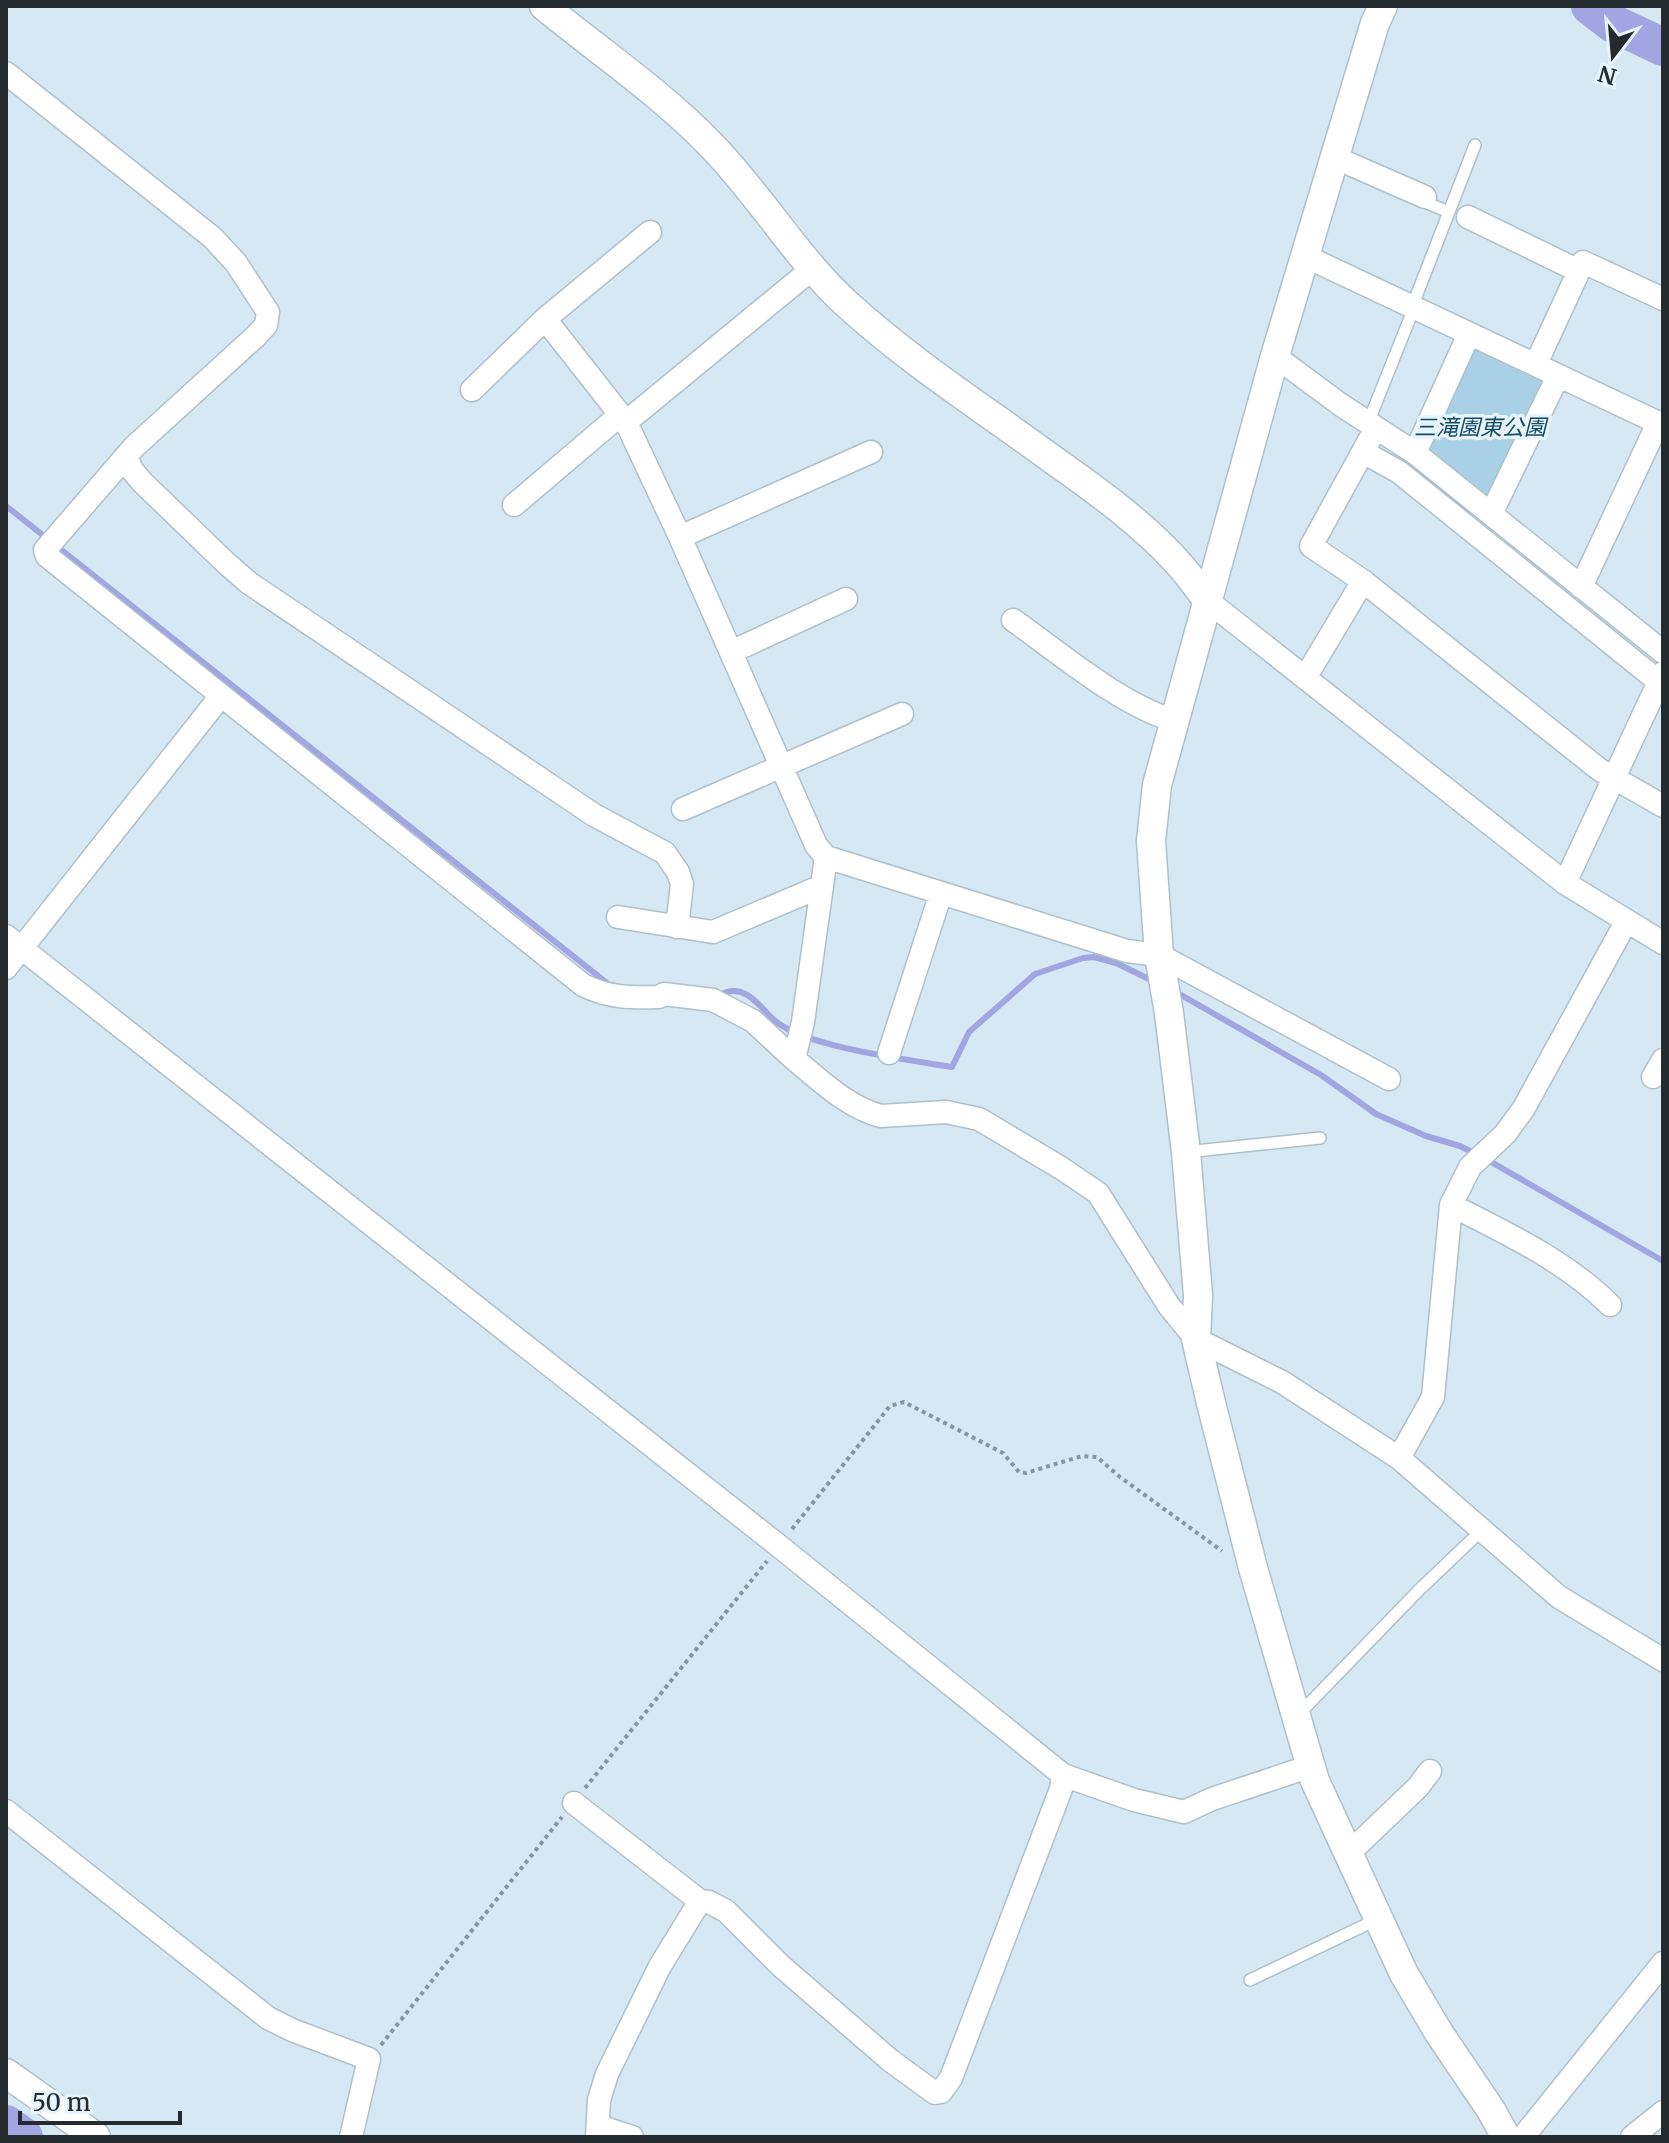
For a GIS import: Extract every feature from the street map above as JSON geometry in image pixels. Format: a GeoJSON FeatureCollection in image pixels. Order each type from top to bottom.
{"type":"FeatureCollection","features":[{"type":"Feature","properties":{"kind":"street"},"geometry":{"type":"LineString","coordinates":[[544,6],[676,111],[711,145],[812,269],[847,305],[896,346],[1084,481],[1177,562],[1208,601],[1565,883],[1663,943]]}},
{"type":"Feature","properties":{"kind":"street"},"geometry":{"type":"LineString","coordinates":[[1383,6],[1375,23],[1275,356],[1157,785],[1151,841],[1160,962],[1186,1152],[1198,1295],[1196,1339],[1253,1568],[1311,1766],[1348,1854],[1404,1974],[1506,2137]]}},
{"type":"Feature","properties":{"kind":"street"},"geometry":{"type":"LineString","coordinates":[[6,73],[213,238],[236,263],[268,312],[266,325],[256,336],[126,456],[60,531],[45,550],[47,556],[583,985],[601,994],[622,998],[659,997],[664,994],[713,1000],[753,1021],[795,1054],[832,1090],[871,1114],[946,1112],[979,1119],[1074,1176],[1098,1193],[1169,1306],[1196,1339],[1282,1382],[1399,1458],[1559,1597],[1663,1660]]}},
{"type":"Feature","properties":{"kind":"street"},"geometry":{"type":"LineString","coordinates":[[1336,158],[1425,197]]}},
{"type":"Feature","properties":{"kind":"street"},"geometry":{"type":"LineString","coordinates":[[1458,215],[1579,271]]}},
{"type":"Feature","properties":{"kind":"street"},"geometry":{"type":"LineString","coordinates":[[472,390],[545,319],[650,232]]}},
{"type":"Feature","properties":{"kind":"street"},"geometry":{"type":"LineString","coordinates":[[1307,257],[1661,424],[1581,587]]}},
{"type":"Feature","properties":{"kind":"street"},"geometry":{"type":"LineString","coordinates":[[1536,364],[1583,262],[1663,299]]}},
{"type":"Feature","properties":{"kind":"street"},"geometry":{"type":"LineString","coordinates":[[514,505],[812,269]]}},
{"type":"Feature","properties":{"kind":"street"},"geometry":{"type":"LineString","coordinates":[[545,319],[623,418],[680,537],[816,845],[826,857],[1160,962],[1389,1079]]}},
{"type":"Feature","properties":{"kind":"street"},"geometry":{"type":"LineString","coordinates":[[1415,453],[1469,334]]}},
{"type":"Feature","properties":{"kind":"street"},"geometry":{"type":"LineString","coordinates":[[1275,356],[1415,453],[1663,652]]}},
{"type":"Feature","properties":{"kind":"street"},"geometry":{"type":"LineString","coordinates":[[1491,514],[1558,376]]}},
{"type":"Feature","properties":{"kind":"street"},"geometry":{"type":"LineString","coordinates":[[1372,426],[1363,452],[1311,546],[1363,581],[1613,780],[1663,806]]}},
{"type":"Feature","properties":{"kind":"street"},"geometry":{"type":"LineString","coordinates":[[680,537],[871,452]]}},
{"type":"Feature","properties":{"kind":"street"},"geometry":{"type":"LineString","coordinates":[[1363,452],[1399,472],[1662,680],[1565,883]]}},
{"type":"Feature","properties":{"kind":"street"},"geometry":{"type":"LineString","coordinates":[[126,456],[142,482],[249,583],[594,815],[665,853],[682,884],[677,927]]}},
{"type":"Feature","properties":{"kind":"street"},"geometry":{"type":"LineString","coordinates":[[1305,678],[1363,581]]}},
{"type":"Feature","properties":{"kind":"street"},"geometry":{"type":"LineString","coordinates":[[731,652],[846,599]]}},
{"type":"Feature","properties":{"kind":"street"},"geometry":{"type":"LineString","coordinates":[[1013,620],[1093,677],[1152,714],[1175,721]]}},
{"type":"Feature","properties":{"kind":"street"},"geometry":{"type":"LineString","coordinates":[[6,968],[14,942],[220,697]]}},
{"type":"Feature","properties":{"kind":"street"},"geometry":{"type":"LineString","coordinates":[[683,809],[902,714]]}},
{"type":"Feature","properties":{"kind":"street"},"geometry":{"type":"LineString","coordinates":[[795,1054],[803,1022],[826,857]]}},
{"type":"Feature","properties":{"kind":"street"},"geometry":{"type":"LineString","coordinates":[[618,917],[713,932],[822,886]]}},
{"type":"Feature","properties":{"kind":"street"},"geometry":{"type":"LineString","coordinates":[[889,1053],[941,893]]}},
{"type":"Feature","properties":{"kind":"street"},"geometry":{"type":"LineString","coordinates":[[1399,1458],[1433,1397],[1451,1205],[1470,1167],[1505,1134],[1524,1108],[1626,922]]}},
{"type":"Feature","properties":{"kind":"street"},"geometry":{"type":"LineString","coordinates":[[14,942],[779,1546],[1063,1775],[1134,1800],[1184,1812],[1226,1794],[1311,1766]]}},
{"type":"Feature","properties":{"kind":"street"},"geometry":{"type":"LineString","coordinates":[[1451,1205],[1506,1233],[1571,1273],[1610,1305]]}},
{"type":"Feature","properties":{"kind":"street"},"geometry":{"type":"LineString","coordinates":[[1348,1854],[1418,1787],[1430,1771]]}},
{"type":"Feature","properties":{"kind":"street"},"geometry":{"type":"LineString","coordinates":[[574,1803],[700,1901],[726,1911],[781,1966],[891,2061],[929,2091],[941,2092],[948,2085],[957,2064],[1061,1789],[1063,1775]]}},
{"type":"Feature","properties":{"kind":"street"},"geometry":{"type":"LineString","coordinates":[[6,1811],[268,2018],[369,2059],[351,2137]]}},
{"type":"Feature","properties":{"kind":"street"},"geometry":{"type":"LineString","coordinates":[[632,2137],[598,2132],[599,2100],[607,2074],[660,1966],[700,1901]]}},
{"type":"Feature","properties":{"kind":"street"},"geometry":{"type":"LineString","coordinates":[[1523,2137],[1663,1963]]}},
{"type":"Feature","properties":{"kind":"street"},"geometry":{"type":"LineString","coordinates":[[6,2073],[96,2137]]}},
{"type":"Feature","properties":{"kind":"street"},"geometry":{"type":"LineString","coordinates":[[1632,2137],[1663,2112]]}},
{"type":"Feature","properties":{"kind":"lane"},"geometry":{"type":"LineString","coordinates":[[1372,426],[1413,308],[1458,215],[1475,145]]}},
{"type":"Feature","properties":{"kind":"lane"},"geometry":{"type":"LineString","coordinates":[[1425,197],[1427,203],[1458,215]]}},
{"type":"Feature","properties":{"kind":"lane"},"geometry":{"type":"LineString","coordinates":[[1186,1152],[1320,1138]]}},
{"type":"Feature","properties":{"kind":"lane"},"geometry":{"type":"LineString","coordinates":[[1296,1717],[1483,1529]]}},
{"type":"Feature","properties":{"kind":"lane"},"geometry":{"type":"LineString","coordinates":[[1250,1980],[1378,1919]]}},
{"type":"Feature","properties":{"kind":"path"},"geometry":{"type":"LineString","coordinates":[[779,1546],[890,1406],[904,1402],[1003,1453],[1019,1472],[1026,1473],[1082,1456],[1097,1457],[1240,1564],[1253,1568]]}},
{"type":"Feature","properties":{"kind":"green space","name":"三滝園東公園"},"geometry":{"type":"Polygon","coordinates":[[[1481,346],[1540,377],[1545,386],[1491,499],[1483,498],[1424,447],[1469,350],[1481,346]]]}},
{"type":"Feature","properties":{"kind":"waterway"},"geometry":{"type":"LineString","coordinates":[[1590,6],[1612,23],[1663,47]]}},
{"type":"Feature","properties":{"kind":"waterway"},"geometry":{"type":"LineString","coordinates":[[6,506],[607,983]]}},
{"type":"Feature","properties":{"kind":"waterway"},"geometry":{"type":"LineString","coordinates":[[724,993],[746,994],[774,1020],[809,1038],[858,1051],[952,1067],[969,1032],[1035,974],[1094,957],[1116,963],[1153,981]]}},
{"type":"Feature","properties":{"kind":"waterway"},"geometry":{"type":"LineString","coordinates":[[1174,991],[1321,1075],[1376,1114],[1476,1154]]}},
{"type":"Feature","properties":{"kind":"waterway"},"geometry":{"type":"LineString","coordinates":[[1486,1159],[1663,1261]]}},
{"type":"Feature","properties":{"kind":"waterway"},"geometry":{"type":"LineString","coordinates":[[6,2124],[24,2137]]}}]}
